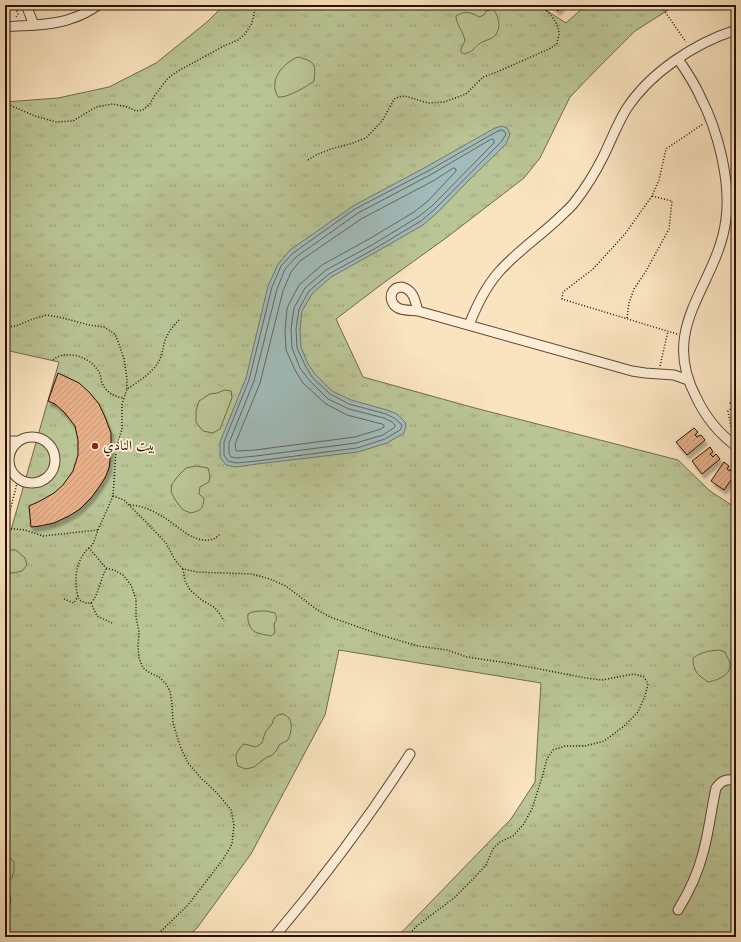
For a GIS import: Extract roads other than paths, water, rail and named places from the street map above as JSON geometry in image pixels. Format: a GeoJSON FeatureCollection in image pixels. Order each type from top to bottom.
{"type":"FeatureCollection","features":[{"type":"Feature","properties":{"kind":"street"},"geometry":{"type":"LineString","coordinates":[[26,5],[34,25]]}},
{"type":"Feature","properties":{"kind":"street"},"geometry":{"type":"LineString","coordinates":[[5,27],[34,25],[70,19],[89,12],[98,5]]}},
{"type":"Feature","properties":{"kind":"street"},"geometry":{"type":"LineString","coordinates":[[469,325],[482,296],[497,273],[552,224],[577,199],[603,158],[627,108],[642,89],[660,73],[692,50],[710,40],[736,30]]}},
{"type":"Feature","properties":{"kind":"street"},"geometry":{"type":"LineString","coordinates":[[678,59],[692,80],[710,119],[725,175],[727,196],[727,218],[722,240],[692,308],[684,336],[684,363],[688,380],[702,410],[714,426],[736,446]]}},
{"type":"Feature","properties":{"kind":"street"},"geometry":{"type":"LineString","coordinates":[[418,311],[632,371],[679,376],[688,380]]}},
{"type":"Feature","properties":{"kind":"street"},"geometry":{"type":"LineString","coordinates":[[669,375],[684,363]]}},
{"type":"Feature","properties":{"kind":"street"},"geometry":{"type":"LineString","coordinates":[[34,437],[44,440],[48,444],[54,453],[55,463],[54,468],[48,477],[38,483],[28,483],[18,479],[11,469],[7,455],[10,454],[13,447],[19,441],[24,438],[34,437]]}},
{"type":"Feature","properties":{"kind":"street"},"geometry":{"type":"LineString","coordinates":[[5,441],[19,441]]}},
{"type":"Feature","properties":{"kind":"street"},"geometry":{"type":"LineString","coordinates":[[274,937],[343,852],[410,754]]}},
{"type":"Feature","properties":{"kind":"street"},"geometry":{"type":"LineString","coordinates":[[678,910],[689,891],[699,867],[716,788],[721,782],[728,779],[736,780]]}},
{"type":"Feature","properties":{"kind":"water"},"geometry":{"type":"Polygon","coordinates":[[[502,126],[507,128],[510,134],[506,144],[438,212],[423,225],[331,277],[312,294],[302,311],[300,330],[301,347],[308,364],[315,374],[332,391],[351,400],[397,414],[405,422],[406,426],[404,433],[387,443],[358,452],[235,467],[226,465],[220,457],[220,442],[246,378],[268,286],[278,264],[290,250],[353,206],[495,128],[502,126]]]}},
{"type":"Feature","properties":{"kind":"place","name":"بيت النادي"},"geometry":{"type":"Point","coordinates":[95,446]}}]}
